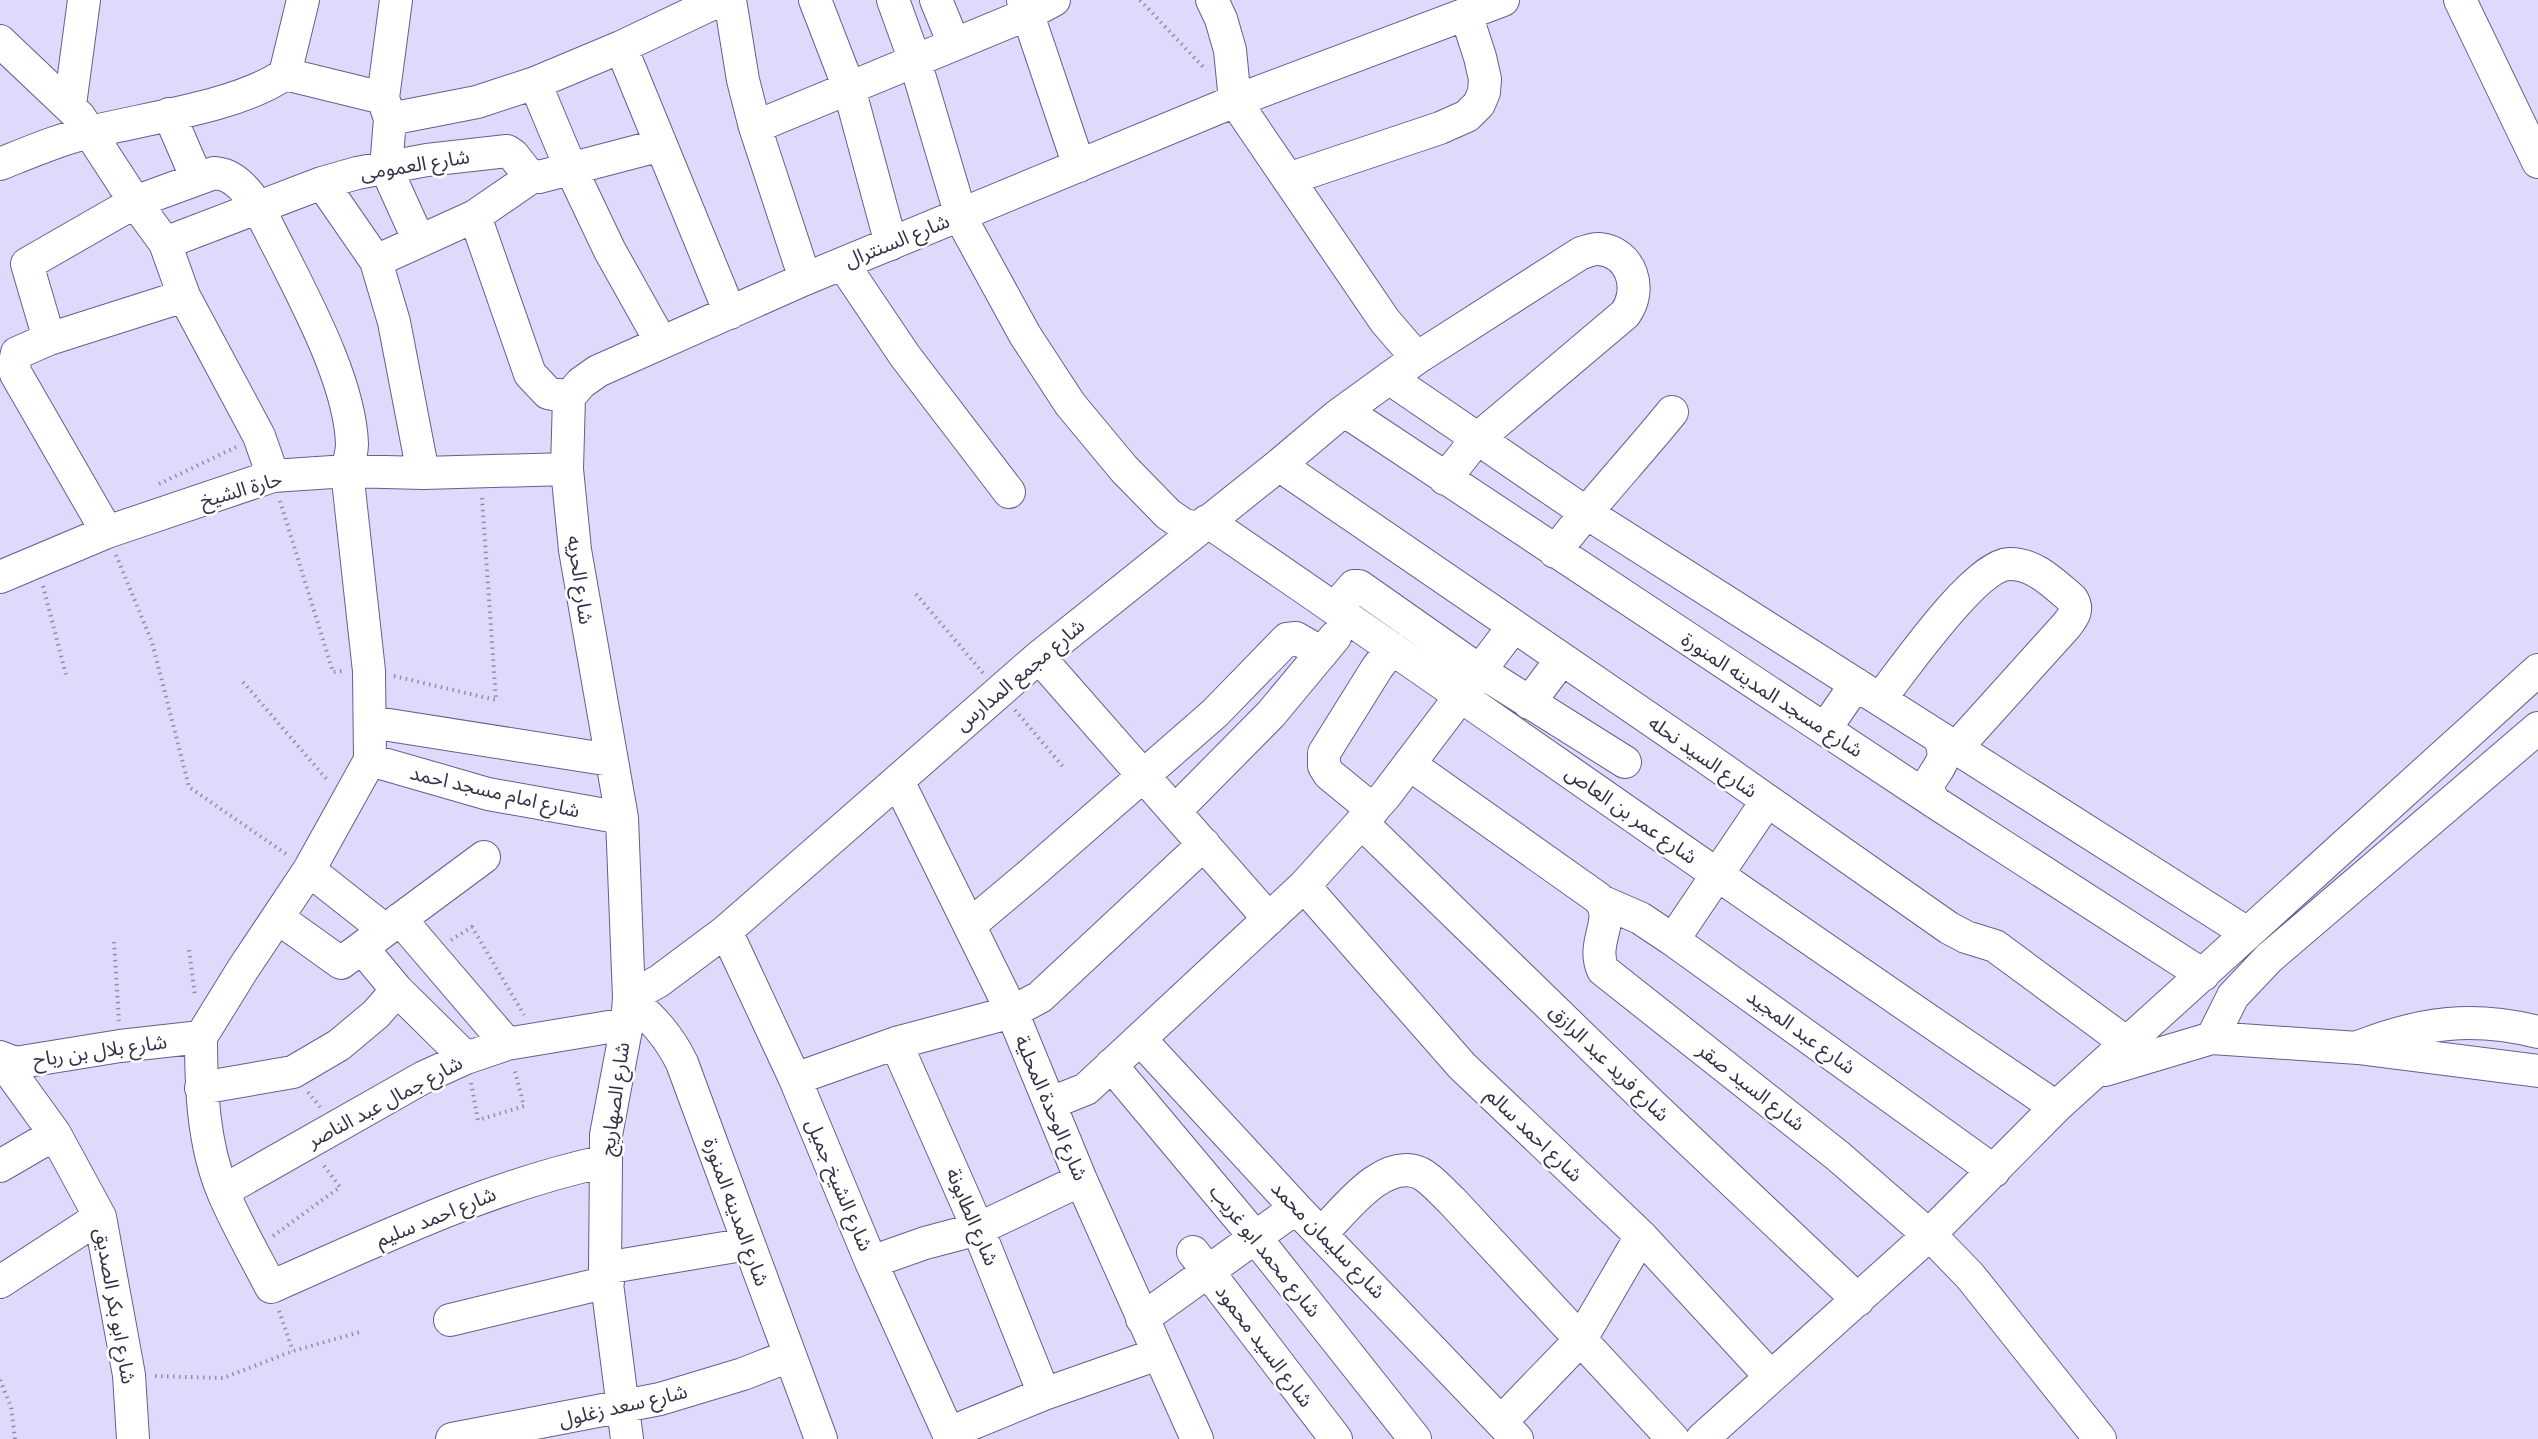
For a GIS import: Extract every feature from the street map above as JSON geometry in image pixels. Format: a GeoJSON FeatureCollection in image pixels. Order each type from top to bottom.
{"type":"FeatureCollection","features":[{"type":"Feature","properties":{"kind":"street"},"geometry":{"type":"LineString","coordinates":[[70,105],[84,0]]}},
{"type":"Feature","properties":{"kind":"street"},"geometry":{"type":"LineString","coordinates":[[0,164],[88,132],[169,114],[249,93],[272,84],[285,74],[303,0]]}},
{"type":"Feature","properties":{"kind":"street"},"geometry":{"type":"LineString","coordinates":[[396,0],[387,109],[386,168],[419,241]]}},
{"type":"Feature","properties":{"kind":"street"},"geometry":{"type":"LineString","coordinates":[[285,74],[387,109],[477,102],[535,83],[621,47],[720,0]]}},
{"type":"Feature","properties":{"kind":"street"},"geometry":{"type":"LineString","coordinates":[[730,0],[743,80],[755,127],[805,279]]}},
{"type":"Feature","properties":{"kind":"street"},"geometry":{"type":"LineString","coordinates":[[815,0],[849,88],[891,244]]}},
{"type":"Feature","properties":{"kind":"street","name":"شارع عمر بن العاص"},"geometry":{"type":"LineString","coordinates":[[893,0],[915,61],[962,215],[1025,335],[1070,404],[1124,469],[1168,514],[1184,525],[1203,525],[1342,613],[1392,648],[1471,683],[1716,876],[2056,1107]]}},
{"type":"Feature","properties":{"kind":"street"},"geometry":{"type":"LineString","coordinates":[[936,0],[954,44]]}},
{"type":"Feature","properties":{"kind":"street"},"geometry":{"type":"LineString","coordinates":[[1212,0],[1221,19],[1230,50],[1235,101],[1386,321],[1417,358]]}},
{"type":"Feature","properties":{"kind":"street","name":"شارع السنترال"},"geometry":{"type":"LineString","coordinates":[[569,397],[581,383],[598,371],[805,279],[1235,101],[1503,0]]}},
{"type":"Feature","properties":{"kind":"street"},"geometry":{"type":"LineString","coordinates":[[2460,0],[2538,162]]}},
{"type":"Feature","properties":{"kind":"street"},"geometry":{"type":"LineString","coordinates":[[755,127],[915,61],[1035,5],[1079,166]]}},
{"type":"Feature","properties":{"kind":"street"},"geometry":{"type":"LineString","coordinates":[[1288,179],[1440,128],[1467,116],[1479,104],[1484,92],[1485,79],[1466,14]]}},
{"type":"Feature","properties":{"kind":"street"},"geometry":{"type":"LineString","coordinates":[[0,41],[70,105],[165,243],[184,296],[259,436],[273,476]]}},
{"type":"Feature","properties":{"kind":"street"},"geometry":{"type":"LineString","coordinates":[[621,47],[730,313]]}},
{"type":"Feature","properties":{"kind":"street"},"geometry":{"type":"LineString","coordinates":[[535,83],[571,169],[610,251],[661,342]]}},
{"type":"Feature","properties":{"kind":"street"},"geometry":{"type":"LineString","coordinates":[[169,114],[197,179]]}},
{"type":"Feature","properties":{"kind":"street"},"geometry":{"type":"LineString","coordinates":[[376,261],[475,216],[533,176],[571,169],[662,145]]}},
{"type":"Feature","properties":{"kind":"street","name":"شارع العمومى"},"geometry":{"type":"LineString","coordinates":[[165,243],[322,183],[427,160],[507,151],[525,171],[533,176]]}},
{"type":"Feature","properties":{"kind":"street"},"geometry":{"type":"LineString","coordinates":[[49,339],[27,264],[135,202],[214,173],[227,175],[240,185],[258,208],[303,296],[337,377],[352,444],[348,471],[369,671],[370,760],[309,870],[201,1037],[201,1088],[209,1140],[223,1191],[271,1287]]}},
{"type":"Feature","properties":{"kind":"street"},"geometry":{"type":"LineString","coordinates":[[322,183],[376,261],[394,322],[423,473]]}},
{"type":"Feature","properties":{"kind":"street"},"geometry":{"type":"LineString","coordinates":[[475,216],[530,374],[548,393],[569,397]]}},
{"type":"Feature","properties":{"kind":"street","name":"شارع مجمع المدارس"},"geometry":{"type":"LineString","coordinates":[[628,1011],[658,981],[726,931],[1039,657],[1345,411],[1417,358],[1581,254],[1598,249],[1612,253],[1625,262],[1635,280],[1635,287],[1631,306],[1625,314],[1476,440],[1446,478]]}},
{"type":"Feature","properties":{"kind":"street"},"geometry":{"type":"LineString","coordinates":[[843,264],[905,356],[1009,492]]}},
{"type":"Feature","properties":{"kind":"street"},"geometry":{"type":"LineString","coordinates":[[107,532],[10,387],[17,353],[49,339],[184,296]]}},
{"type":"Feature","properties":{"kind":"street"},"geometry":{"type":"LineString","coordinates":[[1389,378],[1476,440],[1585,512],[2247,933]]}},
{"type":"Feature","properties":{"kind":"street","name":"شارع الحريه"},"geometry":{"type":"LineString","coordinates":[[569,397],[567,469],[574,550],[611,760]]}},
{"type":"Feature","properties":{"kind":"street","name":"شارع مسجد المدينه المنورة"},"geometry":{"type":"LineString","coordinates":[[1345,411],[1936,803],[2203,975]]}},
{"type":"Feature","properties":{"kind":"street"},"geometry":{"type":"LineString","coordinates":[[1555,552],[1585,512],[1629,466],[1672,411]]}},
{"type":"Feature","properties":{"kind":"street","name":"شارع السيد نحله"},"geometry":{"type":"LineString","coordinates":[[1279,465],[1949,928],[1966,937],[1995,946],[2127,1044]]}},
{"type":"Feature","properties":{"kind":"street","name":"حارة الشيخ"},"geometry":{"type":"LineString","coordinates":[[0,577],[107,532],[273,476],[348,471],[423,473],[567,469]]}},
{"type":"Feature","properties":{"kind":"street"},"geometry":{"type":"LineString","coordinates":[[1825,729],[1868,692],[1978,579],[1990,570],[2007,564],[2037,571],[2072,599],[2076,604],[2076,612],[2067,626],[1943,746],[1942,760],[1928,782],[1928,788],[1936,803]]}},
{"type":"Feature","properties":{"kind":"street"},"geometry":{"type":"LineString","coordinates":[[1175,811],[1271,714],[1322,653],[1342,613],[1349,590],[1354,586],[1359,586],[1471,683],[1529,703],[1625,762]]}},
{"type":"Feature","properties":{"kind":"street"},"geometry":{"type":"LineString","coordinates":[[1048,1099],[1061,1099],[1086,1089],[1304,886],[1368,817],[1513,627]]}},
{"type":"Feature","properties":{"kind":"street"},"geometry":{"type":"LineString","coordinates":[[970,925],[1215,714],[1287,639],[1296,638],[1322,653]]}},
{"type":"Feature","properties":{"kind":"street","name":"شارع فريد عبد الرازق"},"geometry":{"type":"LineString","coordinates":[[1392,648],[1324,753],[1324,766],[1329,774],[1368,817],[1652,1105],[1858,1300]]}},
{"type":"Feature","properties":{"kind":"street"},"geometry":{"type":"LineString","coordinates":[[1039,657],[1269,919]]}},
{"type":"Feature","properties":{"kind":"street"},"geometry":{"type":"LineString","coordinates":[[1529,703],[1562,660]]}},
{"type":"Feature","properties":{"kind":"street"},"geometry":{"type":"LineString","coordinates":[[1702,1439],[1929,1235],[2056,1107],[2094,1072],[2538,670]]}},
{"type":"Feature","properties":{"kind":"street"},"geometry":{"type":"LineString","coordinates":[[370,722],[611,760]]}},
{"type":"Feature","properties":{"kind":"street"},"geometry":{"type":"LineString","coordinates":[[2212,1038],[2233,996],[2269,958],[2538,728]]}},
{"type":"Feature","properties":{"kind":"street","name":"شارع امام مسجد احمد"},"geometry":{"type":"LineString","coordinates":[[370,760],[488,794],[622,819]]}},
{"type":"Feature","properties":{"kind":"street","name":"شارع الصهاريج"},"geometry":{"type":"LineString","coordinates":[[611,760],[622,819],[628,1011],[606,1135],[607,1275],[627,1439]]}},
{"type":"Feature","properties":{"kind":"street"},"geometry":{"type":"LineString","coordinates":[[1408,765],[1603,902]]}},
{"type":"Feature","properties":{"kind":"street","name":"شارع الوحدة المحلية"},"geometry":{"type":"LineString","coordinates":[[898,781],[1012,1012],[1142,1319],[1197,1439]]}},
{"type":"Feature","properties":{"kind":"street"},"geometry":{"type":"LineString","coordinates":[[1673,940],[1767,801]]}},
{"type":"Feature","properties":{"kind":"street"},"geometry":{"type":"LineString","coordinates":[[795,1079],[896,1043],[1012,1012],[1040,998],[1204,844]]}},
{"type":"Feature","properties":{"kind":"street"},"geometry":{"type":"LineString","coordinates":[[278,918],[339,963],[484,857]]}},
{"type":"Feature","properties":{"kind":"street"},"geometry":{"type":"LineString","coordinates":[[309,870],[382,933],[430,953],[507,1044]]}},
{"type":"Feature","properties":{"kind":"street","name":"شارع احمد سالم"},"geometry":{"type":"LineString","coordinates":[[1304,886],[1462,1066],[1641,1236],[1771,1377]]}},
{"type":"Feature","properties":{"kind":"street","name":"شارع عبد المجيد"},"geometry":{"type":"LineString","coordinates":[[1603,902],[1640,918],[1673,940],[1994,1171]]}},
{"type":"Feature","properties":{"kind":"street","name":"شارع السيد صقر"},"geometry":{"type":"LineString","coordinates":[[1603,902],[1607,915],[1598,950],[1603,970],[1838,1156],[1929,1235],[1971,1276],[2100,1439]]}},
{"type":"Feature","properties":{"kind":"street","name":"شارع الشيخ جميل"},"geometry":{"type":"LineString","coordinates":[[726,931],[795,1079],[872,1262],[950,1436]]}},
{"type":"Feature","properties":{"kind":"street"},"geometry":{"type":"LineString","coordinates":[[382,933],[397,990],[466,1058]]}},
{"type":"Feature","properties":{"kind":"street"},"geometry":{"type":"LineString","coordinates":[[201,1088],[293,1072],[339,1045],[376,1014],[397,990]]}},
{"type":"Feature","properties":{"kind":"street","name":"شارع جمال عبد الناصر"},"geometry":{"type":"LineString","coordinates":[[223,1191],[424,1077],[466,1058],[507,1044],[628,1011]]}},
{"type":"Feature","properties":{"kind":"street","name":"شارع المدينه المنورة"},"geometry":{"type":"LineString","coordinates":[[628,1011],[654,1020],[673,1045],[682,1063],[820,1439]]}},
{"type":"Feature","properties":{"kind":"street"},"geometry":{"type":"LineString","coordinates":[[2358,1048],[2398,1032],[2445,1023],[2485,1023],[2538,1032]]}},
{"type":"Feature","properties":{"kind":"street","name":"شارع بلال بن رباح"},"geometry":{"type":"LineString","coordinates":[[0,1058],[15,1063],[120,1046],[201,1037]]}},
{"type":"Feature","properties":{"kind":"street"},"geometry":{"type":"LineString","coordinates":[[2094,1072],[2212,1038],[2358,1048],[2538,1071]]}},
{"type":"Feature","properties":{"kind":"street","name":"شارع سليمان محمد"},"geometry":{"type":"LineString","coordinates":[[1140,1039],[1296,1208],[1509,1430]]}},
{"type":"Feature","properties":{"kind":"street","name":"شارع الطابونة"},"geometry":{"type":"LineString","coordinates":[[896,1043],[978,1229],[1044,1394]]}},
{"type":"Feature","properties":{"kind":"street","name":"شارع ابو بكر الصديق"},"geometry":{"type":"LineString","coordinates":[[0,1058],[55,1134],[100,1217],[129,1376],[134,1439]]}},
{"type":"Feature","properties":{"kind":"street","name":"شارع محمد ابو غريب"},"geometry":{"type":"LineString","coordinates":[[1111,1065],[1255,1237],[1415,1439]]}},
{"type":"Feature","properties":{"kind":"street"},"geometry":{"type":"LineString","coordinates":[[0,1166],[55,1134]]}},
{"type":"Feature","properties":{"kind":"street","name":"شارع احمد سليم"},"geometry":{"type":"LineString","coordinates":[[271,1287],[426,1219],[488,1195],[561,1170],[606,1161]]}},
{"type":"Feature","properties":{"kind":"street"},"geometry":{"type":"LineString","coordinates":[[1322,1233],[1368,1186],[1383,1176],[1404,1169],[1422,1174],[1452,1202],[1673,1439]]}},
{"type":"Feature","properties":{"kind":"street"},"geometry":{"type":"LineString","coordinates":[[872,1262],[925,1243],[978,1229],[1082,1180]]}},
{"type":"Feature","properties":{"kind":"street"},"geometry":{"type":"LineString","coordinates":[[1142,1319],[1201,1262],[1255,1237],[1296,1208]]}},
{"type":"Feature","properties":{"kind":"street"},"geometry":{"type":"LineString","coordinates":[[0,1282],[100,1217]]}},
{"type":"Feature","properties":{"kind":"street"},"geometry":{"type":"LineString","coordinates":[[1509,1430],[1581,1339],[1641,1236]]}},
{"type":"Feature","properties":{"kind":"street"},"geometry":{"type":"LineString","coordinates":[[450,1320],[607,1275],[748,1244]]}},
{"type":"Feature","properties":{"kind":"street","name":"شارع السيد محمود"},"geometry":{"type":"LineString","coordinates":[[1201,1262],[1336,1439]]}},
{"type":"Feature","properties":{"kind":"street"},"geometry":{"type":"LineString","coordinates":[[950,1436],[1044,1394],[1158,1354]]}},
{"type":"Feature","properties":{"kind":"street","name":"شارع سعد زغلول"},"geometry":{"type":"LineString","coordinates":[[452,1439],[623,1408],[697,1389],[789,1356]]}},
{"type":"Feature","properties":{"kind":"path"},"geometry":{"type":"LineString","coordinates":[[1140,0],[1235,101]]}},
{"type":"Feature","properties":{"kind":"path"},"geometry":{"type":"LineString","coordinates":[[157,485],[259,436]]}},
{"type":"Feature","properties":{"kind":"path"},"geometry":{"type":"LineString","coordinates":[[273,476],[297,561],[333,672],[369,671],[496,700],[480,470]]}},
{"type":"Feature","properties":{"kind":"path"},"geometry":{"type":"LineString","coordinates":[[107,532],[152,642],[189,787],[309,870]]}},
{"type":"Feature","properties":{"kind":"path"},"geometry":{"type":"LineString","coordinates":[[36,560],[66,675]]}},
{"type":"Feature","properties":{"kind":"path"},"geometry":{"type":"LineString","coordinates":[[916,594],[1065,769]]}},
{"type":"Feature","properties":{"kind":"path"},"geometry":{"type":"LineString","coordinates":[[243,682],[346,802]]}},
{"type":"Feature","properties":{"kind":"path"},"geometry":{"type":"LineString","coordinates":[[430,953],[472,927],[524,1015],[507,1044],[524,1106],[478,1120],[466,1058]]}},
{"type":"Feature","properties":{"kind":"path"},"geometry":{"type":"LineString","coordinates":[[114,942],[120,1046]]}},
{"type":"Feature","properties":{"kind":"path"},"geometry":{"type":"LineString","coordinates":[[293,1072],[335,1127]]}},
{"type":"Feature","properties":{"kind":"path"},"geometry":{"type":"LineString","coordinates":[[253,1252],[340,1187],[308,1143]]}},
{"type":"Feature","properties":{"kind":"path"},"geometry":{"type":"LineString","coordinates":[[271,1287],[293,1351]]}},
{"type":"Feature","properties":{"kind":"path"},"geometry":{"type":"LineString","coordinates":[[129,1376],[223,1378],[293,1351],[360,1332]]}},
{"type":"Feature","properties":{"kind":"path"},"geometry":{"type":"LineString","coordinates":[[0,1380],[11,1407],[15,1439]]}}]}
